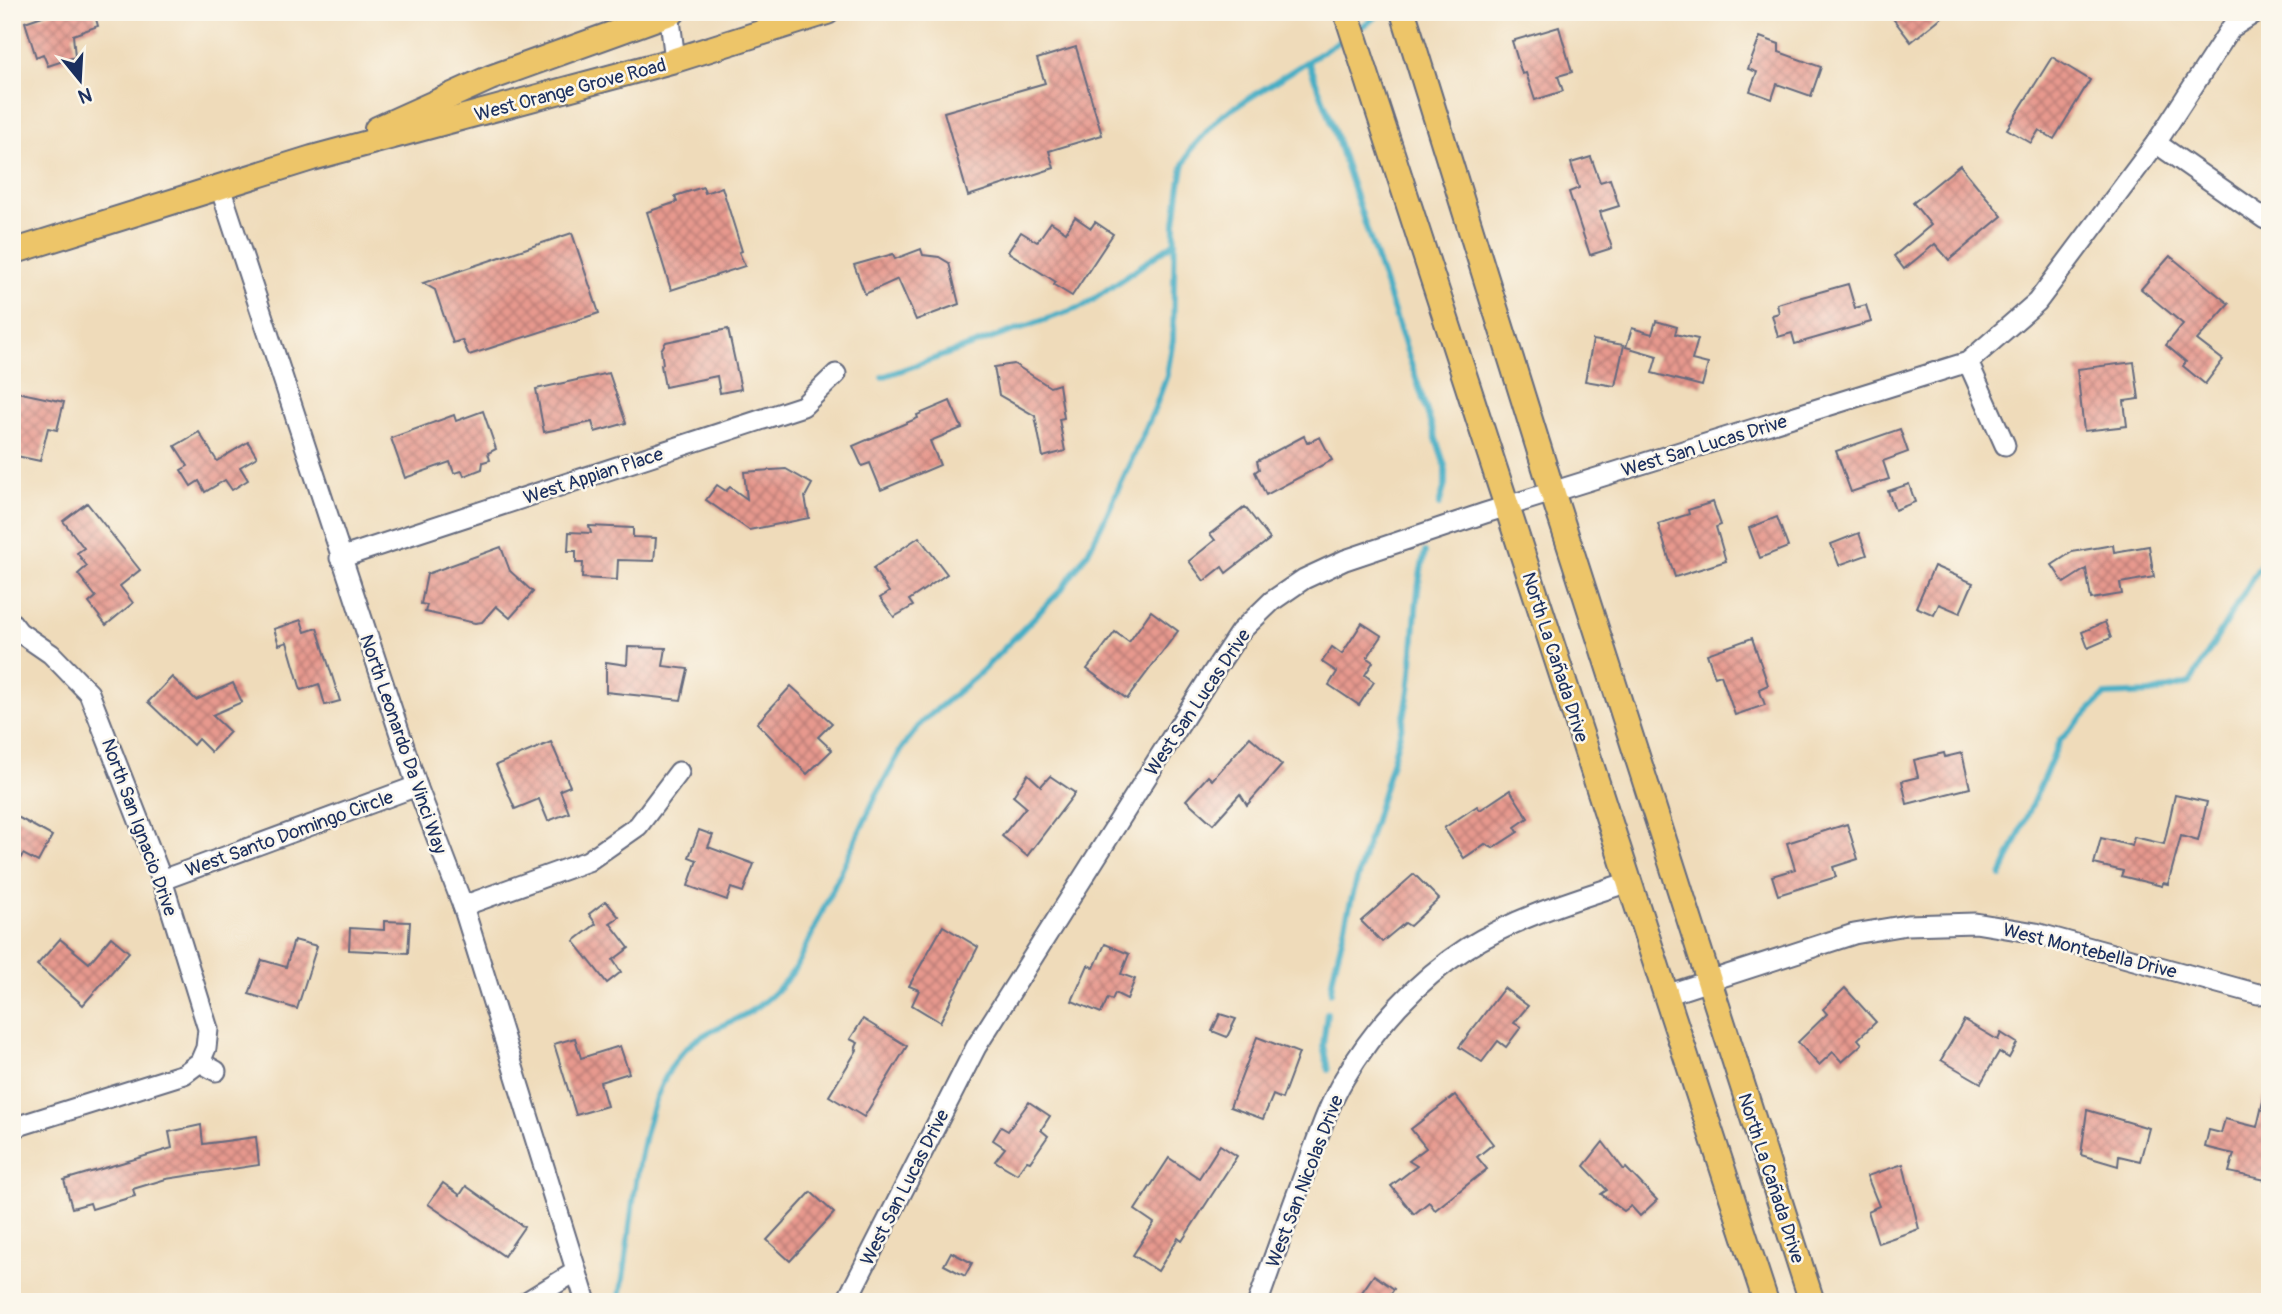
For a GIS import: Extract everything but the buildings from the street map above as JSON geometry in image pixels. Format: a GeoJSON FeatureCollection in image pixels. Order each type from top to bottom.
{"type":"FeatureCollection","features":[{"type":"Feature","properties":{"kind":"main road","name":"West Orange Grove Road"},"geometry":{"type":"LineString","coordinates":[[12,252],[312,158],[675,60],[827,12]]}},
{"type":"Feature","properties":{"kind":"main road","name":"North La Cañada Drive"},"geometry":{"type":"LineString","coordinates":[[1346,12],[1766,1302]]}},
{"type":"Feature","properties":{"kind":"main road","name":"North La Cañada Drive"},"geometry":{"type":"LineString","coordinates":[[1403,12],[1553,494],[1812,1302]]}},
{"type":"Feature","properties":{"kind":"main road","name":"West Orange Grove Road"},"geometry":{"type":"LineString","coordinates":[[312,158],[490,78],[670,13]]}},
{"type":"Feature","properties":{"kind":"street","name":"West San Lucas Drive"},"geometry":{"type":"LineString","coordinates":[[846,1302],[976,1047],[1240,632],[1272,601],[1304,579],[1345,560],[1968,362],[2037,302],[2156,143],[2231,28],[2256,12]]}},
{"type":"Feature","properties":{"kind":"street"},"geometry":{"type":"LineString","coordinates":[[670,13],[675,60]]}},
{"type":"Feature","properties":{"kind":"street"},"geometry":{"type":"LineString","coordinates":[[2156,143],[2265,219]]}},
{"type":"Feature","properties":{"kind":"street","name":"North Leonardo Da Vinci Way"},"geometry":{"type":"LineString","coordinates":[[220,187],[417,786],[463,906],[586,1302]]}},
{"type":"Feature","properties":{"kind":"street"},"geometry":{"type":"LineString","coordinates":[[1968,362],[2005,446]]}},
{"type":"Feature","properties":{"kind":"street","name":"West Appian Place"},"geometry":{"type":"LineString","coordinates":[[340,558],[803,406],[836,374]]}},
{"type":"Feature","properties":{"kind":"street","name":"North San Ignacio Drive"},"geometry":{"type":"LineString","coordinates":[[12,1128],[208,1066],[208,1029],[162,880],[89,693],[51,654],[15,631]]}},
{"type":"Feature","properties":{"kind":"street"},"geometry":{"type":"LineString","coordinates":[[463,906],[588,861],[638,826],[679,772]]}},
{"type":"Feature","properties":{"kind":"street","name":"West Santo Domingo Circle"},"geometry":{"type":"LineString","coordinates":[[162,880],[417,786]]}},
{"type":"Feature","properties":{"kind":"street","name":"West San Nicolas Drive"},"geometry":{"type":"LineString","coordinates":[[1258,1302],[1324,1120],[1343,1081],[1394,1010],[1433,976],[1478,943],[1512,924],[1550,908],[1629,882]]}},
{"type":"Feature","properties":{"kind":"street","name":"West Montebella Drive"},"geometry":{"type":"LineString","coordinates":[[1665,995],[1854,934],[1907,925],[1975,923],[2036,933],[2248,992],[2270,993]]}},
{"type":"Feature","properties":{"kind":"street"},"geometry":{"type":"LineString","coordinates":[[526,1302],[575,1272]]}},
{"type":"Feature","properties":{"kind":"waterway"},"geometry":{"type":"LineString","coordinates":[[1358,29],[1383,12]]}},
{"type":"Feature","properties":{"kind":"waterway"},"geometry":{"type":"LineString","coordinates":[[619,1302],[633,1201],[647,1127],[658,1094],[673,1065],[699,1038],[760,1005],[796,968],[876,796],[902,748],[922,722],[982,671],[1061,590],[1088,552],[1107,514],[1167,375],[1173,340],[1175,223],[1183,167],[1191,149],[1221,116],[1349,35]]}},
{"type":"Feature","properties":{"kind":"waterway"},"geometry":{"type":"LineString","coordinates":[[1308,62],[1328,112],[1445,466],[1445,485],[1439,505]]}},
{"type":"Feature","properties":{"kind":"waterway"},"geometry":{"type":"LineString","coordinates":[[882,377],[1084,306],[1175,242]]}},
{"type":"Feature","properties":{"kind":"waterway"},"geometry":{"type":"LineString","coordinates":[[2001,876],[2060,740],[2105,695],[2150,693],[2190,683],[2270,549]]}},
{"type":"Feature","properties":{"kind":"waterway"},"geometry":{"type":"LineString","coordinates":[[1331,992],[1350,906],[1404,717],[1425,552]]}},
{"type":"Feature","properties":{"kind":"waterway"},"geometry":{"type":"LineString","coordinates":[[1327,1013],[1323,1045],[1328,1070]]}}]}
